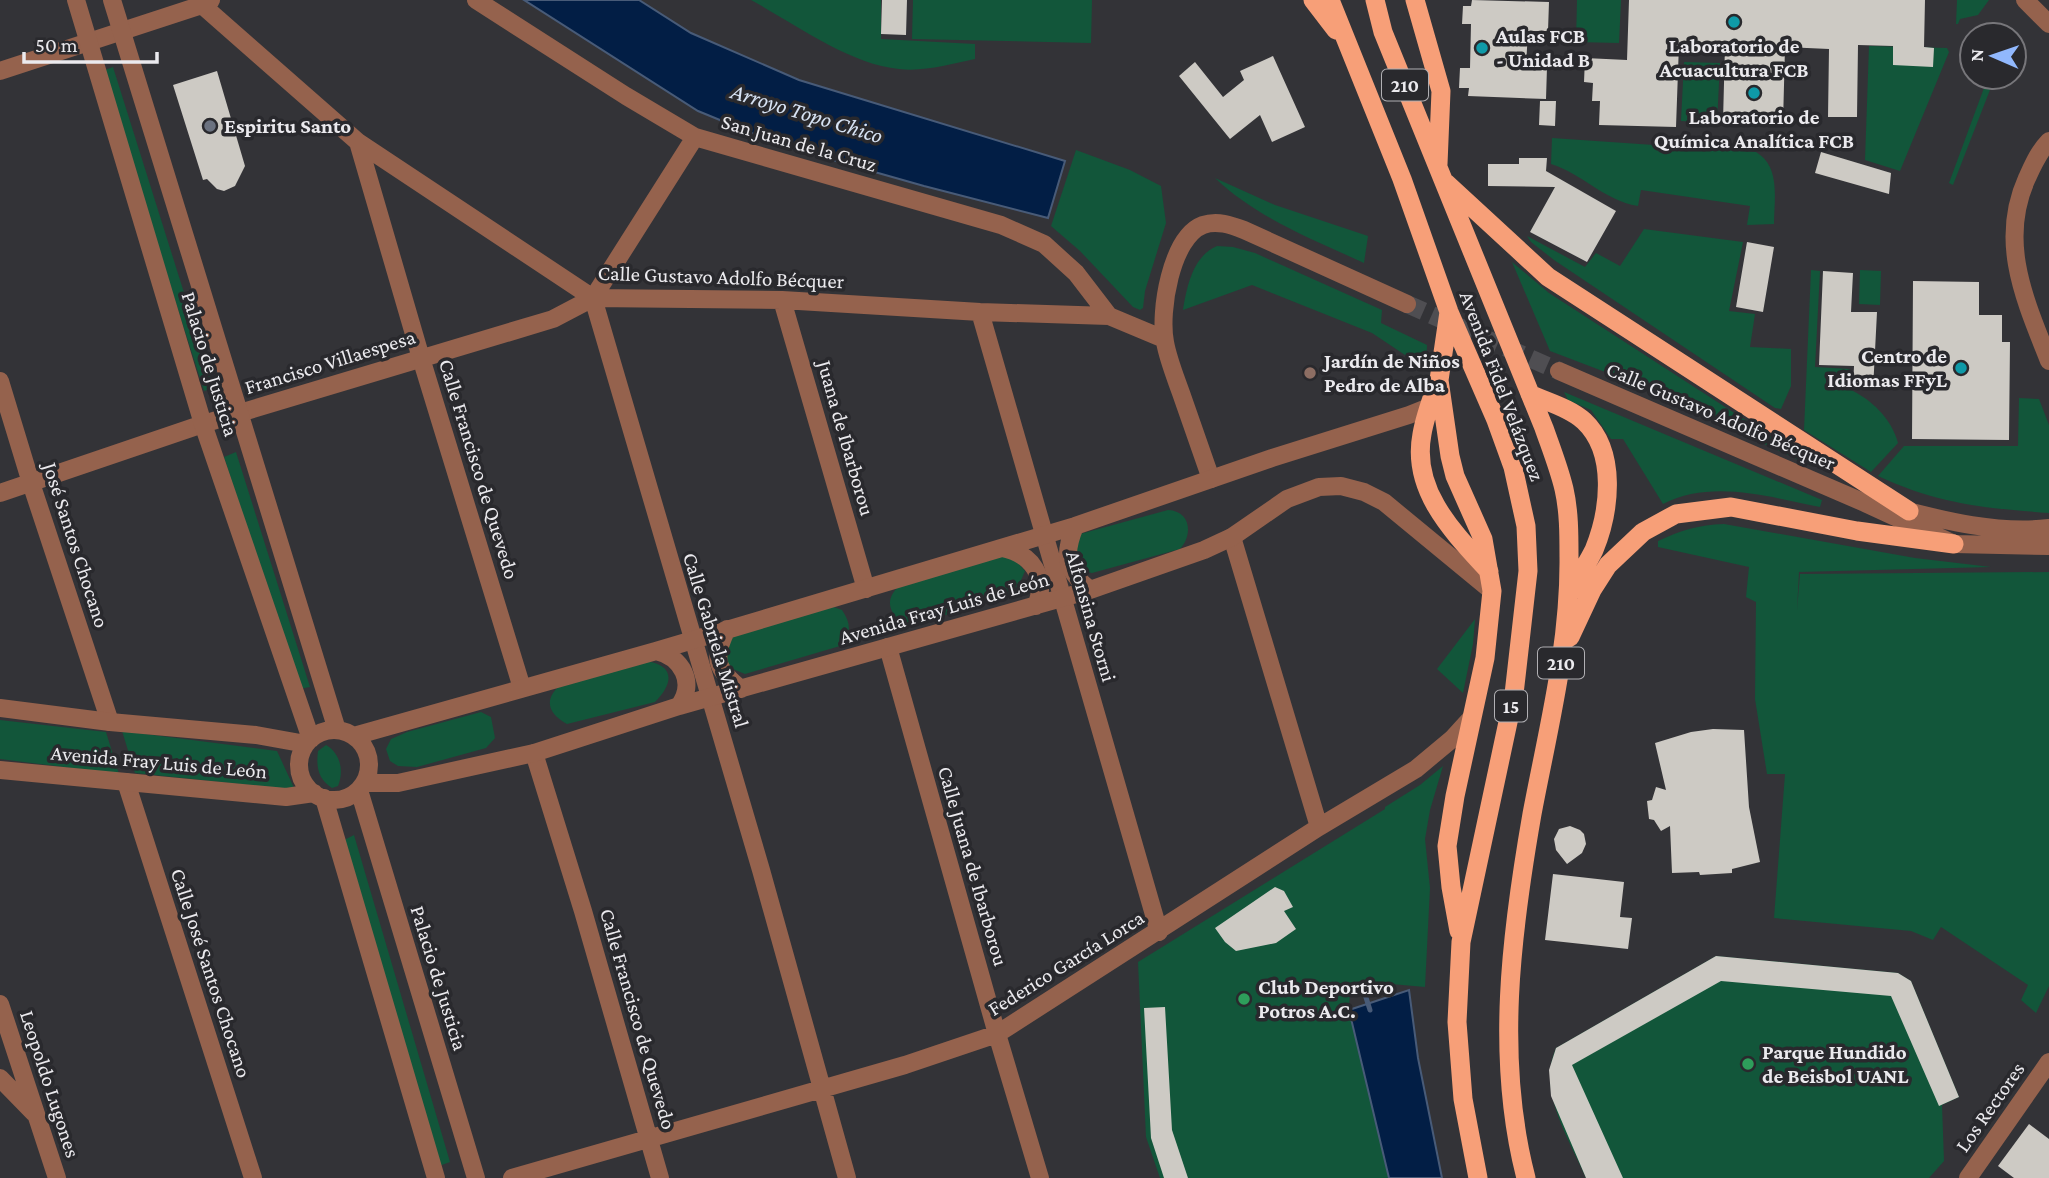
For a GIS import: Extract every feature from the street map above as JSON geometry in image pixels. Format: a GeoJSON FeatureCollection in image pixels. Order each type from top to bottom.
{"type":"FeatureCollection","features":[{"type":"Feature","properties":{"kind":"highway","name":"15"},"geometry":{"type":"LineString","coordinates":[[1313,0],[1347,41]]}},
{"type":"Feature","properties":{"kind":"highway","name":"Avenida Fidel Velázquez"},"geometry":{"type":"LineString","coordinates":[[1330,0],[1402,179],[1449,312],[1496,420],[1513,467],[1526,526],[1528,571],[1514,694],[1461,942],[1457,1022],[1463,1098],[1478,1178]]}},
{"type":"Feature","properties":{"kind":"highway"},"geometry":{"type":"LineString","coordinates":[[1415,0],[1441,91],[1440,174],[1548,277],[1909,511]]}},
{"type":"Feature","properties":{"kind":"highway","name":"Avenida Fidel Velázquez"},"geometry":{"type":"LineString","coordinates":[[1375,1],[1383,32],[1544,428],[1564,490],[1568,521],[1569,594],[1564,651],[1521,882],[1513,944],[1508,1022],[1511,1091],[1519,1152],[1526,1178]]}},
{"type":"Feature","properties":{"kind":"highway"},"geometry":{"type":"LineString","coordinates":[[1449,312],[1439,380],[1421,435],[1423,476],[1430,497],[1444,521],[1491,581]]}},
{"type":"Feature","properties":{"kind":"highway"},"geometry":{"type":"LineString","coordinates":[[1439,380],[1455,476],[1483,538],[1491,581],[1487,648],[1450,820],[1447,846],[1461,942]]}},
{"type":"Feature","properties":{"kind":"highway"},"geometry":{"type":"LineString","coordinates":[[1530,394],[1583,421],[1597,438],[1607,471],[1607,496],[1600,529],[1593,550],[1569,594]]}},
{"type":"Feature","properties":{"kind":"highway"},"geometry":{"type":"LineString","coordinates":[[1564,651],[1592,590],[1608,565],[1643,531],[1676,514],[1731,507],[1857,531],[1954,544]]}},
{"type":"Feature","properties":{"kind":"street","name":"Palacio de Justicia"},"geometry":{"type":"LineString","coordinates":[[76,0],[203,424],[308,741]]}},
{"type":"Feature","properties":{"kind":"street","name":"Palacio de Justicia"},"geometry":{"type":"LineString","coordinates":[[111,0],[240,413],[346,733]]}},
{"type":"Feature","properties":{"kind":"street","name":"San Juan de la Cruz"},"geometry":{"type":"LineString","coordinates":[[476,0],[625,96],[695,137],[1001,225],[1044,244],[1076,273],[1108,316]]}},
{"type":"Feature","properties":{"kind":"street"},"geometry":{"type":"LineString","coordinates":[[2028,2],[2049,24]]}},
{"type":"Feature","properties":{"kind":"street"},"geometry":{"type":"LineString","coordinates":[[0,71],[206,3]]}},
{"type":"Feature","properties":{"kind":"street","name":"Calle Gustavo Adolfo Bécquer"},"geometry":{"type":"LineString","coordinates":[[206,3],[358,142],[593,298],[782,300],[980,312],[1108,316],[1164,339]]}},
{"type":"Feature","properties":{"kind":"street"},"geometry":{"type":"LineString","coordinates":[[593,298],[695,137]]}},
{"type":"Feature","properties":{"kind":"street"},"geometry":{"type":"LineString","coordinates":[[2049,141],[2037,158],[2021,191],[2013,233],[2024,293],[2049,361]]}},
{"type":"Feature","properties":{"kind":"street","name":"Calle Francisco de Quevedo"},"geometry":{"type":"LineString","coordinates":[[358,142],[421,358],[523,688]]}},
{"type":"Feature","properties":{"kind":"street"},"geometry":{"type":"LineString","coordinates":[[1211,479],[1164,339],[1168,287],[1174,262],[1182,244],[1193,230],[1211,223],[1227,224],[1407,304]]}},
{"type":"Feature","properties":{"kind":"street","name":"Francisco Villaespesa"},"geometry":{"type":"LineString","coordinates":[[0,493],[203,424],[552,319],[593,298]]}},
{"type":"Feature","properties":{"kind":"street","name":"Calle Gabriela Mistral"},"geometry":{"type":"LineString","coordinates":[[593,298],[761,870],[847,1178]]}},
{"type":"Feature","properties":{"kind":"street","name":"Juana de Ibarborou"},"geometry":{"type":"LineString","coordinates":[[782,300],[866,589]]}},
{"type":"Feature","properties":{"kind":"street","name":"Alfonsina Storni"},"geometry":{"type":"LineString","coordinates":[[980,312],[1159,932]]}},
{"type":"Feature","properties":{"kind":"street","name":"Calle Gustavo Adolfo Bécquer"},"geometry":{"type":"LineString","coordinates":[[1559,371],[1954,544],[2049,546]]}},
{"type":"Feature","properties":{"kind":"street","name":"José Santos Chocano"},"geometry":{"type":"LineString","coordinates":[[0,381],[110,722]]}},
{"type":"Feature","properties":{"kind":"street","name":"Avenida Fray Luis de León"},"geometry":{"type":"LineString","coordinates":[[346,733],[381,730],[866,589],[1075,526],[1429,407]]}},
{"type":"Feature","properties":{"kind":"street","name":"Avenida Fray Luis de León"},"geometry":{"type":"LineString","coordinates":[[362,787],[398,783],[534,752],[679,706],[1090,590],[1204,550],[1232,537],[1300,493],[1320,487],[1341,486],[1364,492],[1384,502],[1491,581]]}},
{"type":"Feature","properties":{"kind":"street","name":"Calle Gustavo Adolfo Bécquer"},"geometry":{"type":"LineString","coordinates":[[1865,503],[1880,503],[1961,524],[2049,528]]}},
{"type":"Feature","properties":{"kind":"street"},"geometry":{"type":"LineString","coordinates":[[1075,526],[1067,553],[1069,563],[1078,580],[1090,590]]}},
{"type":"Feature","properties":{"kind":"street"},"geometry":{"type":"LineString","coordinates":[[1232,537],[1320,827]]}},
{"type":"Feature","properties":{"kind":"street"},"geometry":{"type":"LineString","coordinates":[[1002,548],[1024,556],[1036,569],[1041,588],[1037,606]]}},
{"type":"Feature","properties":{"kind":"street"},"geometry":{"type":"LineString","coordinates":[[727,629],[720,643],[718,664],[722,673],[741,689]]}},
{"type":"Feature","properties":{"kind":"street","name":"Calle Juana de Ibarborou"},"geometry":{"type":"LineString","coordinates":[[888,647],[1040,1178]]}},
{"type":"Feature","properties":{"kind":"street"},"geometry":{"type":"LineString","coordinates":[[656,651],[667,653],[684,671],[686,692],[679,706]]}},
{"type":"Feature","properties":{"kind":"street","name":"Avenida Fray Luis de León"},"geometry":{"type":"LineString","coordinates":[[0,708],[110,722],[308,741]]}},
{"type":"Feature","properties":{"kind":"street","name":"Federico García Lorca"},"geometry":{"type":"LineString","coordinates":[[512,1178],[905,1065],[997,1034],[1320,827],[1416,769],[1452,739],[1472,717]]}},
{"type":"Feature","properties":{"kind":"street"},"geometry":{"type":"LineString","coordinates":[[319,796],[342,799],[362,787],[369,773],[367,752],[346,733],[328,730],[308,741],[301,754],[301,776],[319,796],[436,1178]]}},
{"type":"Feature","properties":{"kind":"street"},"geometry":{"type":"LineString","coordinates":[[381,730],[374,748],[378,766],[398,783]]}},
{"type":"Feature","properties":{"kind":"street","name":"Calle Francisco de Quevedo"},"geometry":{"type":"LineString","coordinates":[[534,752],[660,1178]]}},
{"type":"Feature","properties":{"kind":"street","name":"Avenida Fray Luis de León"},"geometry":{"type":"LineString","coordinates":[[0,770],[286,797],[319,796]]}},
{"type":"Feature","properties":{"kind":"street","name":"Calle José Santos Chocano"},"geometry":{"type":"LineString","coordinates":[[126,782],[253,1178]]}},
{"type":"Feature","properties":{"kind":"street","name":"Palacio de Justicia"},"geometry":{"type":"LineString","coordinates":[[362,787],[476,1178]]}},
{"type":"Feature","properties":{"kind":"street","name":"Leopoldo Lugones"},"geometry":{"type":"LineString","coordinates":[[0,1004],[57,1178]]}},
{"type":"Feature","properties":{"kind":"street","name":"Los Rectores"},"geometry":{"type":"LineString","coordinates":[[1968,1178],[2049,1062]]}},
{"type":"Feature","properties":{"kind":"street"},"geometry":{"type":"LineString","coordinates":[[0,1078],[37,1116]]}},
{"type":"Feature","properties":{"kind":"green space"},"geometry":{"type":"Polygon","coordinates":[[[751,0],[881,0],[881,39],[975,44],[975,59],[918,69],[880,66],[823,42],[751,0]]]}},
{"type":"Feature","properties":{"kind":"green space"},"geometry":{"type":"Polygon","coordinates":[[[913,0],[1092,0],[1091,43],[912,39],[913,0]]]}},
{"type":"Feature","properties":{"kind":"green space"},"geometry":{"type":"Polygon","coordinates":[[[1577,0],[1621,0],[1619,43],[1576,42],[1577,0]]]}},
{"type":"Feature","properties":{"kind":"green space"},"geometry":{"type":"Polygon","coordinates":[[[1957,0],[1989,0],[1978,15],[1960,19],[1956,24],[1957,0]]]}},
{"type":"Feature","properties":{"kind":"green space"},"geometry":{"type":"Polygon","coordinates":[[[1869,46],[1947,48],[1949,52],[1900,171],[1865,160],[1869,46]]]}},
{"type":"Feature","properties":{"kind":"green space"},"geometry":{"type":"Polygon","coordinates":[[[1684,62],[1720,63],[1717,123],[1681,121],[1684,62]]]}},
{"type":"Feature","properties":{"kind":"green space"},"geometry":{"type":"Polygon","coordinates":[[[113,67],[214,388],[204,391],[102,71],[113,67]]]}},
{"type":"Feature","properties":{"kind":"green space"},"geometry":{"type":"Polygon","coordinates":[[[1983,91],[1990,91],[1953,185],[1949,183],[1983,91]]]}},
{"type":"Feature","properties":{"kind":"green space"},"geometry":{"type":"Polygon","coordinates":[[[1552,138],[1756,152],[1764,158],[1773,175],[1774,224],[1747,225],[1750,206],[1641,190],[1638,206],[1626,203],[1551,164],[1552,138]]]}},
{"type":"Feature","properties":{"kind":"green space"},"geometry":{"type":"Polygon","coordinates":[[[1076,150],[1130,170],[1161,186],[1166,223],[1145,291],[1143,308],[1140,310],[1133,307],[1080,251],[1051,226],[1076,150]]]}},
{"type":"Feature","properties":{"kind":"green space"},"geometry":{"type":"Polygon","coordinates":[[[1215,178],[1275,205],[1368,236],[1364,263],[1267,216],[1215,178]]]}},
{"type":"Feature","properties":{"kind":"green space"},"geometry":{"type":"Polygon","coordinates":[[[1644,229],[1743,242],[1729,311],[1755,314],[1750,347],[1791,349],[1791,386],[1781,409],[1775,408],[1554,260],[1527,236],[1585,267],[1596,253],[1620,266],[1644,229]]]}},
{"type":"Feature","properties":{"kind":"green space"},"geometry":{"type":"Polygon","coordinates":[[[1217,246],[1255,253],[1382,310],[1381,323],[1427,345],[1426,369],[1372,333],[1252,285],[1183,310],[1192,273],[1202,257],[1217,246]]]}},
{"type":"Feature","properties":{"kind":"green space"},"geometry":{"type":"Polygon","coordinates":[[[1512,262],[1549,293],[1804,458],[1812,466],[1613,375],[1550,351],[1512,262]]]}},
{"type":"Feature","properties":{"kind":"green space"},"geometry":{"type":"Polygon","coordinates":[[[1811,270],[1820,271],[1815,367],[1850,369],[1849,389],[1880,411],[1891,426],[1898,443],[1871,472],[1804,430],[1811,270]]]}},
{"type":"Feature","properties":{"kind":"green space"},"geometry":{"type":"Polygon","coordinates":[[[1860,270],[1881,271],[1880,305],[1859,304],[1860,270]]]}},
{"type":"Feature","properties":{"kind":"green space"},"geometry":{"type":"Polygon","coordinates":[[[1564,392],[1822,500],[1820,507],[1761,495],[1721,491],[1682,497],[1663,504],[1623,439],[1611,439],[1591,410],[1568,400],[1564,392]]]}},
{"type":"Feature","properties":{"kind":"green space"},"geometry":{"type":"Polygon","coordinates":[[[2019,398],[2039,399],[2049,425],[2049,513],[1941,499],[1878,476],[1904,446],[2018,446],[2019,398]]]}},
{"type":"Feature","properties":{"kind":"green space"},"geometry":{"type":"Polygon","coordinates":[[[236,452],[310,687],[299,689],[224,457],[236,452]]]}},
{"type":"Feature","properties":{"kind":"green space"},"geometry":{"type":"Polygon","coordinates":[[[1168,510],[1176,511],[1188,525],[1187,537],[1180,549],[1092,573],[1079,566],[1073,544],[1080,534],[1168,510]]]}},
{"type":"Feature","properties":{"kind":"green space"},"geometry":{"type":"Polygon","coordinates":[[[1724,524],[1915,558],[1991,567],[1799,572],[1797,610],[1800,574],[2049,572],[2049,986],[2036,1013],[2021,1000],[2028,985],[1941,927],[1933,940],[1911,931],[1774,918],[1785,774],[1767,774],[1755,699],[1756,602],[1746,597],[1749,567],[1658,547],[1658,541],[1683,531],[1724,524]]]}},
{"type":"Feature","properties":{"kind":"green space"},"geometry":{"type":"Polygon","coordinates":[[[1007,556],[1016,560],[1025,571],[1019,585],[1007,596],[916,624],[903,623],[891,610],[890,601],[899,586],[993,557],[1007,556]]]}},
{"type":"Feature","properties":{"kind":"green space"},"geometry":{"type":"Polygon","coordinates":[[[831,606],[842,610],[847,619],[847,637],[840,646],[745,674],[728,667],[725,643],[732,634],[831,606]]]}},
{"type":"Feature","properties":{"kind":"green space"},"geometry":{"type":"Polygon","coordinates":[[[1475,619],[1473,644],[1463,693],[1437,669],[1475,619]]]}},
{"type":"Feature","properties":{"kind":"green space"},"geometry":{"type":"Polygon","coordinates":[[[644,661],[661,666],[668,675],[666,688],[655,702],[567,724],[552,710],[552,694],[563,683],[644,661]]]}},
{"type":"Feature","properties":{"kind":"green space"},"geometry":{"type":"Polygon","coordinates":[[[481,712],[491,717],[495,738],[486,748],[417,767],[398,766],[390,761],[386,749],[391,739],[407,732],[481,712]]]}},
{"type":"Feature","properties":{"kind":"green space"},"geometry":{"type":"Polygon","coordinates":[[[0,720],[106,732],[119,774],[0,759],[0,720]]]}},
{"type":"Feature","properties":{"kind":"green space"},"geometry":{"type":"Polygon","coordinates":[[[122,731],[277,751],[295,790],[135,773],[122,731]]]}},
{"type":"Feature","properties":{"kind":"green space"},"geometry":{"type":"Polygon","coordinates":[[[326,745],[335,753],[341,769],[338,786],[332,788],[321,777],[317,762],[318,751],[326,745]]]}},
{"type":"Feature","properties":{"kind":"green space","name":"Club Deportivo Potros A.C."},"geometry":{"type":"Polygon","coordinates":[[[1443,766],[1425,839],[1430,888],[1425,987],[1380,983],[1350,989],[1349,1010],[1389,1178],[1160,1178],[1146,1137],[1138,962],[1385,809],[1443,766]]]}},
{"type":"Feature","properties":{"kind":"green space"},"geometry":{"type":"Polygon","coordinates":[[[354,835],[450,1162],[439,1166],[344,840],[354,835]]]}},
{"type":"Feature","properties":{"kind":"green space","name":"Parque Hundido de Beisbol UANL"},"geometry":{"type":"Polygon","coordinates":[[[1716,956],[1898,973],[1911,981],[1959,1097],[1942,1105],[1944,1161],[1929,1178],[1586,1178],[1564,1131],[1553,1097],[1551,1064],[1556,1048],[1716,956]]]}},
{"type":"Feature","properties":{"kind":"water"},"geometry":{"type":"Polygon","coordinates":[[[524,0],[639,0],[691,33],[799,80],[1065,161],[1048,218],[783,146],[698,111],[524,0]]]}},
{"type":"Feature","properties":{"kind":"water"},"geometry":{"type":"Polygon","coordinates":[[[1409,990],[1418,1058],[1442,1178],[1389,1178],[1349,1010],[1409,990]]]}},
{"type":"Feature","properties":{"kind":"building"},"geometry":{"type":"Polygon","coordinates":[[[882,0],[907,0],[906,35],[881,34],[882,0]]]}},
{"type":"Feature","properties":{"kind":"building","name":"Aulas FCB - Unidad B"},"geometry":{"type":"Polygon","coordinates":[[[1472,0],[1549,2],[1548,31],[1528,31],[1526,66],[1547,67],[1546,99],[1468,96],[1469,88],[1459,88],[1460,68],[1470,68],[1471,24],[1462,24],[1463,6],[1471,6],[1472,0]]]}},
{"type":"Feature","properties":{"kind":"building"},"geometry":{"type":"Polygon","coordinates":[[[1629,0],[1925,0],[1924,47],[1934,48],[1933,67],[1893,65],[1893,46],[1858,45],[1857,117],[1828,117],[1829,49],[1785,47],[1783,123],[1723,121],[1725,45],[1679,44],[1676,127],[1599,125],[1600,101],[1592,101],[1593,83],[1584,82],[1585,58],[1627,60],[1629,0]]]}},
{"type":"Feature","properties":{"kind":"building"},"geometry":{"type":"Polygon","coordinates":[[[1273,56],[1305,127],[1272,142],[1260,115],[1230,139],[1179,76],[1195,62],[1223,97],[1244,80],[1240,71],[1273,56]]]}},
{"type":"Feature","properties":{"kind":"building","name":"Espiritu Santo"},"geometry":{"type":"Polygon","coordinates":[[[217,71],[245,166],[235,186],[224,191],[217,189],[207,179],[203,180],[173,85],[217,71]]]}},
{"type":"Feature","properties":{"kind":"building"},"geometry":{"type":"Polygon","coordinates":[[[1540,101],[1556,101],[1555,126],[1539,125],[1540,101]]]}},
{"type":"Feature","properties":{"kind":"building"},"geometry":{"type":"Polygon","coordinates":[[[1821,152],[1891,173],[1889,194],[1815,173],[1821,152]]]}},
{"type":"Feature","properties":{"kind":"building"},"geometry":{"type":"Polygon","coordinates":[[[1519,158],[1547,158],[1546,171],[1616,211],[1587,262],[1530,232],[1555,187],[1488,186],[1488,164],[1519,164],[1519,158]]]}},
{"type":"Feature","properties":{"kind":"building"},"geometry":{"type":"Polygon","coordinates":[[[1747,242],[1774,247],[1763,312],[1736,307],[1747,242]]]}},
{"type":"Feature","properties":{"kind":"building"},"geometry":{"type":"Polygon","coordinates":[[[1823,271],[1853,273],[1851,312],[1877,312],[1873,390],[1853,389],[1854,366],[1819,365],[1823,271]]]}},
{"type":"Feature","properties":{"kind":"building","name":"Centro de Idiomas FFyL"},"geometry":{"type":"Polygon","coordinates":[[[1913,281],[1979,282],[1979,315],[2002,315],[2002,342],[2010,342],[2009,440],[1912,439],[1913,281]]]}},
{"type":"Feature","properties":{"kind":"building"},"geometry":{"type":"Polygon","coordinates":[[[1713,729],[1744,730],[1749,807],[1760,862],[1732,869],[1732,873],[1672,873],[1670,826],[1661,831],[1654,820],[1649,819],[1647,801],[1652,800],[1656,787],[1666,790],[1655,743],[1691,732],[1713,729]]]}},
{"type":"Feature","properties":{"kind":"building"},"geometry":{"type":"Polygon","coordinates":[[[1570,826],[1584,834],[1586,844],[1582,853],[1567,864],[1556,850],[1554,839],[1559,829],[1570,826]]]}},
{"type":"Feature","properties":{"kind":"building"},"geometry":{"type":"Polygon","coordinates":[[[1553,874],[1624,882],[1620,917],[1632,918],[1628,949],[1545,940],[1553,874]]]}},
{"type":"Feature","properties":{"kind":"building"},"geometry":{"type":"Polygon","coordinates":[[[1275,887],[1284,891],[1293,907],[1284,911],[1296,929],[1276,943],[1236,951],[1215,928],[1275,887]]]}},
{"type":"Feature","properties":{"kind":"building"},"geometry":{"type":"Polygon","coordinates":[[[1716,956],[1898,973],[1911,981],[1959,1097],[1939,1106],[1891,996],[1721,981],[1572,1065],[1623,1178],[1586,1178],[1551,1096],[1549,1070],[1556,1048],[1716,956]]]}},
{"type":"Feature","properties":{"kind":"building"},"geometry":{"type":"Polygon","coordinates":[[[1165,1007],[1172,1130],[1188,1178],[1164,1178],[1151,1138],[1144,1008],[1165,1007]]]}},
{"type":"Feature","properties":{"kind":"building"},"geometry":{"type":"Polygon","coordinates":[[[2029,1124],[2049,1139],[2049,1178],[2014,1178],[1998,1166],[2029,1124]]]}},
{"type":"Feature","properties":{"kind":"waterway","name":"Arroyo Topo Chico"},"geometry":{"type":"LineString","coordinates":[[1362,985],[1370,1010]]}},
{"type":"Feature","properties":{"kind":"tunnel"},"geometry":{"type":"LineString","coordinates":[[1407,304],[1559,371]]}},
{"type":"Feature","properties":{"kind":"place","name":"Laboratorio de Acuacultura FCB"},"geometry":{"type":"Point","coordinates":[1734,22]}},
{"type":"Feature","properties":{"kind":"place","name":"Aulas FCB - Unidad B"},"geometry":{"type":"Point","coordinates":[1482,48]}},
{"type":"Feature","properties":{"kind":"place","name":"Laboratorio de Química Analítica FCB"},"geometry":{"type":"Point","coordinates":[1754,93]}},
{"type":"Feature","properties":{"kind":"place","name":"Espiritu Santo"},"geometry":{"type":"Point","coordinates":[210,126]}},
{"type":"Feature","properties":{"kind":"place","name":"Centro de Idiomas FFyL"},"geometry":{"type":"Point","coordinates":[1961,368]}},
{"type":"Feature","properties":{"kind":"place","name":"Jardín de Niños Pedro de Alba"},"geometry":{"type":"Point","coordinates":[1310,373]}},
{"type":"Feature","properties":{"kind":"place","name":"Club Deportivo Potros A.C."},"geometry":{"type":"Point","coordinates":[1244,999]}},
{"type":"Feature","properties":{"kind":"place","name":"Parque Hundido de Beisbol UANL"},"geometry":{"type":"Point","coordinates":[1748,1064]}}]}
